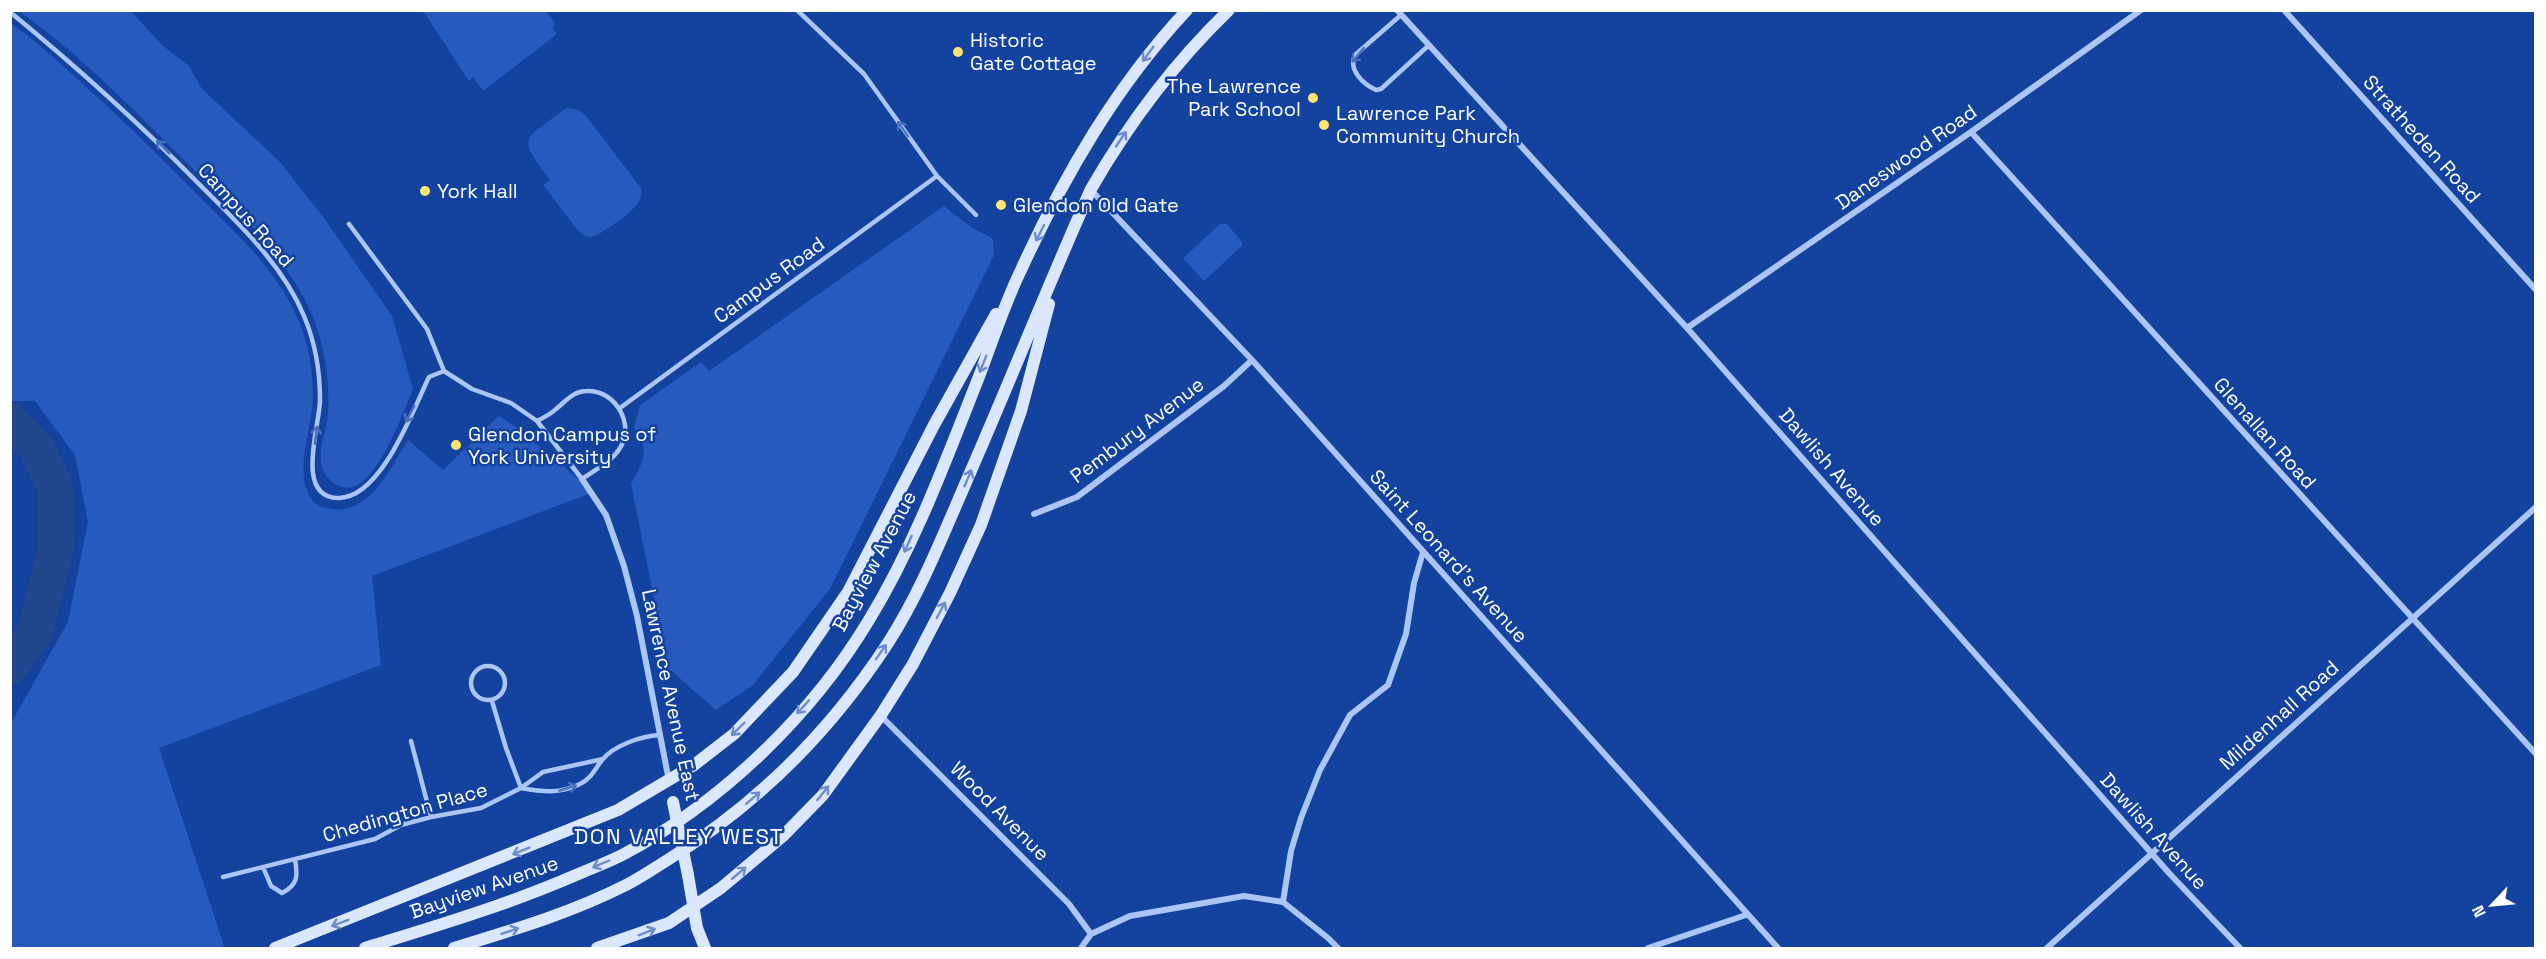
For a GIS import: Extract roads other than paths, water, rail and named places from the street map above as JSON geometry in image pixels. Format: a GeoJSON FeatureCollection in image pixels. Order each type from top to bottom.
{"type":"FeatureCollection","features":[{"type":"Feature","properties":{"kind":"main road","name":"Bayview Avenue"},"geometry":{"type":"LineString","coordinates":[[364,948],[527,896],[624,854],[707,801],[762,753],[826,682],[869,620],[906,551],[945,462],[1020,271],[1076,162],[1112,103],[1159,40],[1187,10]]}},
{"type":"Feature","properties":{"kind":"main road"},"geometry":{"type":"LineString","coordinates":[[454,948],[577,908],[628,884],[690,846],[737,813],[779,776],[813,742],[848,700],[889,641],[928,570],[1091,189],[1146,103],[1180,61],[1229,10]]}},
{"type":"Feature","properties":{"kind":"main road"},"geometry":{"type":"LineString","coordinates":[[597,948],[669,923],[721,888],[783,836],[823,795],[880,715],[913,664],[981,525],[1021,411],[1059,265]]}},
{"type":"Feature","properties":{"kind":"main road"},"geometry":{"type":"LineString","coordinates":[[275,948],[618,810],[669,781],[734,734],[793,672],[848,592],[934,425],[1020,271]]}},
{"type":"Feature","properties":{"kind":"main road","name":"Lawrence Avenue East"},"geometry":{"type":"LineString","coordinates":[[669,781],[697,928],[705,948]]}},
{"type":"Feature","properties":{"kind":"main road","name":"Lawrence Avenue East"},"geometry":{"type":"LineString","coordinates":[[696,948],[697,928]]}},
{"type":"Feature","properties":{"kind":"street","name":"Daneswood Road"},"geometry":{"type":"LineString","coordinates":[[1687,327],[1971,132],[2141,10]]}},
{"type":"Feature","properties":{"kind":"street","name":"Stratheden Road"},"geometry":{"type":"LineString","coordinates":[[2284,10],[2535,290]]}},
{"type":"Feature","properties":{"kind":"street","name":"Dawlish Avenue"},"geometry":{"type":"LineString","coordinates":[[1399,13],[1687,327],[2152,853],[2240,948]]}},
{"type":"Feature","properties":{"kind":"street","name":"Glenallan Road"},"geometry":{"type":"LineString","coordinates":[[1971,132],[2535,754]]}},
{"type":"Feature","properties":{"kind":"street","name":"Saint Leonard's Avenue"},"geometry":{"type":"LineString","coordinates":[[1091,189],[1252,360],[1746,915],[1778,948]]}},
{"type":"Feature","properties":{"kind":"street","name":"Pembury Avenue"},"geometry":{"type":"LineString","coordinates":[[1034,514],[1077,497],[1224,386],[1252,360]]}},
{"type":"Feature","properties":{"kind":"street","name":"Lawrence Avenue East"},"geometry":{"type":"LineString","coordinates":[[582,479],[606,515],[624,566],[637,616],[669,781]]}},
{"type":"Feature","properties":{"kind":"street","name":"Mildenhall Road"},"geometry":{"type":"LineString","coordinates":[[2047,948],[2535,507]]}},
{"type":"Feature","properties":{"kind":"street"},"geometry":{"type":"LineString","coordinates":[[1283,902],[1291,851],[1320,770],[1350,715],[1388,685],[1406,634],[1414,583],[1423,552]]}},
{"type":"Feature","properties":{"kind":"street","name":"Wood Avenue"},"geometry":{"type":"LineString","coordinates":[[880,715],[1069,904],[1091,934]]}},
{"type":"Feature","properties":{"kind":"street"},"geometry":{"type":"LineString","coordinates":[[1081,948],[1091,934],[1130,916],[1244,896],[1283,902],[1338,948]]}},
{"type":"Feature","properties":{"kind":"street"},"geometry":{"type":"LineString","coordinates":[[1648,948],[1746,915]]}},
{"type":"Feature","properties":{"kind":"lane"},"geometry":{"type":"LineString","coordinates":[[797,10],[864,74],[937,177],[976,215]]}},
{"type":"Feature","properties":{"kind":"lane","name":"Campus Road"},"geometry":{"type":"LineString","coordinates":[[10,12],[71,61],[139,123],[235,220],[280,273],[304,316],[315,351],[320,401],[311,460],[318,488],[324,494],[335,498],[347,498],[375,479],[387,462],[429,377],[444,370]]}},
{"type":"Feature","properties":{"kind":"lane"},"geometry":{"type":"LineString","coordinates":[[1399,13],[1355,56],[1352,63],[1353,69],[1370,87],[1376,90],[1381,89],[1428,46]]}},
{"type":"Feature","properties":{"kind":"lane","name":"Campus Road"},"geometry":{"type":"LineString","coordinates":[[620,408],[937,177]]}},
{"type":"Feature","properties":{"kind":"lane"},"geometry":{"type":"LineString","coordinates":[[349,224],[427,328],[444,370],[472,389],[511,403],[537,422],[582,479],[612,458],[623,444],[626,426],[620,408],[606,395],[587,390],[568,396],[555,411],[537,422]]}},
{"type":"Feature","properties":{"kind":"lane"},"geometry":{"type":"LineString","coordinates":[[484,665],[498,668],[506,679],[503,693],[492,700],[478,698],[471,686],[473,673],[484,665]]}},
{"type":"Feature","properties":{"kind":"lane"},"geometry":{"type":"LineString","coordinates":[[492,700],[521,788]]}},
{"type":"Feature","properties":{"kind":"lane","name":"Chedington Place"},"geometry":{"type":"LineString","coordinates":[[521,788],[551,793],[582,784],[603,759],[613,751],[644,737],[660,735]]}},
{"type":"Feature","properties":{"kind":"lane"},"geometry":{"type":"LineString","coordinates":[[411,741],[430,817]]}},
{"type":"Feature","properties":{"kind":"lane","name":"Chedington Place"},"geometry":{"type":"LineString","coordinates":[[223,877],[375,839],[401,825],[430,817],[481,808],[521,788],[543,772],[603,759]]}},
{"type":"Feature","properties":{"kind":"lane"},"geometry":{"type":"LineString","coordinates":[[263,867],[271,886],[282,893],[292,888],[296,881],[298,874],[295,859]]}},
{"type":"Feature","properties":{"kind":"waterway"},"geometry":{"type":"LineString","coordinates":[[10,421],[35,446],[55,486],[56,547],[35,632],[10,667]]}},
{"type":"Feature","properties":{"kind":"place","name":"Historic Gate Cottage"},"geometry":{"type":"Point","coordinates":[958,52]}},
{"type":"Feature","properties":{"kind":"place","name":"The Lawrence Park School"},"geometry":{"type":"Point","coordinates":[1313,98]}},
{"type":"Feature","properties":{"kind":"place","name":"Lawrence Park Community Church"},"geometry":{"type":"Point","coordinates":[1324,125]}},
{"type":"Feature","properties":{"kind":"place","name":"York Hall"},"geometry":{"type":"Point","coordinates":[425,191]}},
{"type":"Feature","properties":{"kind":"place","name":"Glendon Old Gate"},"geometry":{"type":"Point","coordinates":[1001,205]}},
{"type":"Feature","properties":{"kind":"place","name":"Glendon Campus of York University"},"geometry":{"type":"Point","coordinates":[456,445]}},
{"type":"Feature","properties":{"kind":"district","name":"DON VALLEY WEST"},"geometry":{"type":"Point","coordinates":[679,836]}}]}
